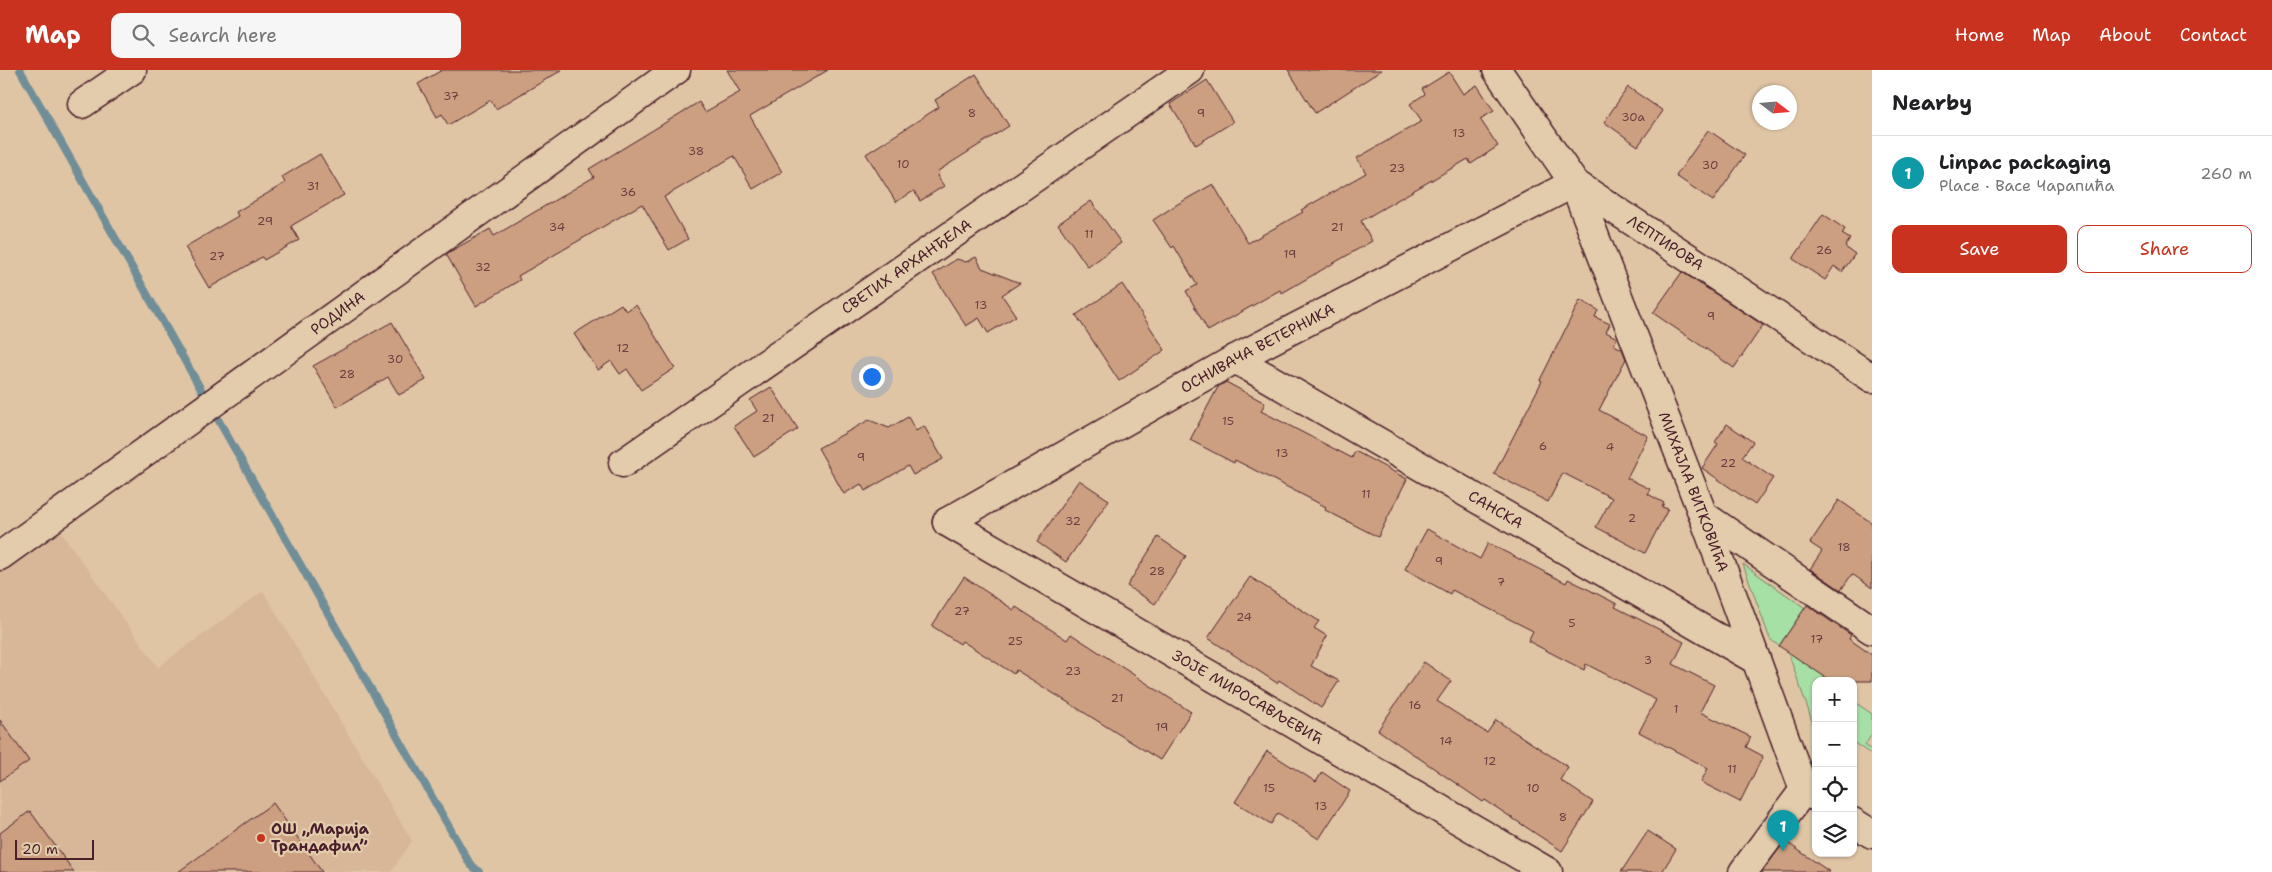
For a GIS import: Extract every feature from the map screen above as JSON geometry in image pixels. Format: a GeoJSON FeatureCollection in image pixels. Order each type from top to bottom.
{"type":"FeatureCollection","features":[{"type":"Feature","properties":{"kind":"street"},"geometry":{"type":"LineString","coordinates":[[82,104],[132,70]]}},
{"type":"Feature","properties":{"kind":"street","name":"РОДИНА"},"geometry":{"type":"LineString","coordinates":[[0,556],[676,70]]}},
{"type":"Feature","properties":{"kind":"street","name":"СВЕТИХ АРХАНЂЕЛА"},"geometry":{"type":"LineString","coordinates":[[623,463],[1190,70]]}},
{"type":"Feature","properties":{"kind":"street","name":"ЛЕПТИРОВА"},"geometry":{"type":"LineString","coordinates":[[1497,70],[1574,183],[1872,378]]}},
{"type":"Feature","properties":{"kind":"street","name":"ОСНИВАЧА ВЕТЕРНИКА"},"geometry":{"type":"LineString","coordinates":[[947,522],[1234,359],[1574,183]]}},
{"type":"Feature","properties":{"kind":"street","name":"МИХАЈЛА ВИТКОВИЋА"},"geometry":{"type":"LineString","coordinates":[[1574,183],[1703,515],[1756,660],[1810,794]]}},
{"type":"Feature","properties":{"kind":"street","name":"САНСКА"},"geometry":{"type":"LineString","coordinates":[[1234,359],[1756,660]]}},
{"type":"Feature","properties":{"kind":"street"},"geometry":{"type":"LineString","coordinates":[[1703,515],[1872,630]]}},
{"type":"Feature","properties":{"kind":"street","name":"ЗОЈЕ МИРОСАВЉЕВИЋ"},"geometry":{"type":"LineString","coordinates":[[947,522],[1548,872]]}},
{"type":"Feature","properties":{"kind":"street"},"geometry":{"type":"LineString","coordinates":[[1743,872],[1810,794]]}},
{"type":"Feature","properties":{"kind":"street"},"geometry":{"type":"LineString","coordinates":[[1857,825],[1872,834]]}},
{"type":"Feature","properties":{"kind":"shaded area"},"geometry":{"type":"Polygon","coordinates":[[[55,524],[158,667],[263,591],[412,841],[391,872],[0,872],[0,564],[55,524]]]}},
{"type":"Feature","properties":{"kind":"green space"},"geometry":{"type":"Polygon","coordinates":[[[1743,564],[1805,608],[1779,646],[1770,639],[1743,564]]]}},
{"type":"Feature","properties":{"kind":"green space"},"geometry":{"type":"Polygon","coordinates":[[[1788,652],[1835,677],[1812,677],[1812,721],[1788,652]]]}},
{"type":"Feature","properties":{"kind":"green space"},"geometry":{"type":"Polygon","coordinates":[[[1857,704],[1872,714],[1872,734],[1865,745],[1872,750],[1872,755],[1857,745],[1857,704]]]}},
{"type":"Feature","properties":{"kind":"building"},"geometry":{"type":"Polygon","coordinates":[[[442,70],[562,70],[496,109],[491,100],[448,125],[442,114],[437,117],[418,84],[442,70]]]}},
{"type":"Feature","properties":{"kind":"building"},"geometry":{"type":"Polygon","coordinates":[[[727,70],[828,70],[750,116],[782,172],[753,189],[734,156],[664,197],[688,239],[669,250],[642,204],[518,276],[520,280],[476,306],[446,254],[490,229],[494,236],[594,177],[589,169],[699,102],[705,112],[740,92],[727,70]]]}},
{"type":"Feature","properties":{"kind":"building"},"geometry":{"type":"Polygon","coordinates":[[[1288,70],[1382,70],[1315,113],[1288,70]]]}},
{"type":"Feature","properties":{"kind":"building"},"geometry":{"type":"Polygon","coordinates":[[[1449,72],[1463,94],[1477,85],[1494,111],[1480,119],[1498,146],[1471,164],[1468,159],[1361,221],[1372,241],[1282,293],[1280,290],[1208,331],[1186,291],[1197,285],[1174,246],[1172,248],[1153,220],[1213,184],[1248,243],[1366,173],[1357,158],[1422,121],[1410,104],[1425,94],[1422,89],[1449,72]]]}},
{"type":"Feature","properties":{"kind":"building"},"geometry":{"type":"Polygon","coordinates":[[[976,74],[1009,126],[938,171],[939,174],[937,176],[944,186],[920,201],[914,191],[896,202],[866,154],[939,107],[935,100],[976,74]]]}},
{"type":"Feature","properties":{"kind":"building"},"geometry":{"type":"Polygon","coordinates":[[[1207,80],[1233,122],[1196,145],[1170,104],[1207,80]]]}},
{"type":"Feature","properties":{"kind":"building"},"geometry":{"type":"Polygon","coordinates":[[[1628,87],[1663,111],[1638,146],[1604,122],[1628,87]]]}},
{"type":"Feature","properties":{"kind":"building"},"geometry":{"type":"Polygon","coordinates":[[[1708,130],[1745,155],[1713,201],[1676,176],[1708,130]]]}},
{"type":"Feature","properties":{"kind":"building"},"geometry":{"type":"Polygon","coordinates":[[[320,154],[344,195],[291,226],[299,240],[264,260],[262,257],[209,288],[185,247],[238,216],[236,212],[285,183],[282,177],[320,154]]]}},
{"type":"Feature","properties":{"kind":"building"},"geometry":{"type":"Polygon","coordinates":[[[1091,201],[1121,243],[1088,267],[1058,224],[1091,201]]]}},
{"type":"Feature","properties":{"kind":"building"},"geometry":{"type":"Polygon","coordinates":[[[1823,214],[1845,229],[1842,234],[1850,239],[1845,247],[1855,254],[1842,272],[1834,266],[1825,280],[1793,259],[1823,214]]]}},
{"type":"Feature","properties":{"kind":"building"},"geometry":{"type":"Polygon","coordinates":[[[976,257],[982,268],[1020,283],[1002,295],[1016,316],[988,333],[979,318],[966,326],[933,274],[957,259],[966,262],[976,257]]]}},
{"type":"Feature","properties":{"kind":"building"},"geometry":{"type":"Polygon","coordinates":[[[1682,272],[1763,325],[1734,368],[1653,313],[1682,272]]]}},
{"type":"Feature","properties":{"kind":"building"},"geometry":{"type":"Polygon","coordinates":[[[1122,284],[1165,350],[1119,381],[1076,315],[1122,284]]]}},
{"type":"Feature","properties":{"kind":"building"},"geometry":{"type":"Polygon","coordinates":[[[1580,300],[1598,310],[1595,317],[1610,324],[1606,332],[1617,338],[1614,345],[1622,349],[1626,359],[1599,410],[1648,436],[1627,478],[1650,489],[1648,494],[1664,503],[1662,507],[1668,509],[1645,553],[1596,527],[1612,498],[1563,473],[1548,502],[1494,474],[1542,381],[1540,380],[1580,300]]]}},
{"type":"Feature","properties":{"kind":"building"},"geometry":{"type":"Polygon","coordinates":[[[621,304],[626,311],[636,305],[675,368],[641,390],[627,369],[620,374],[611,361],[598,370],[574,334],[621,304]]]}},
{"type":"Feature","properties":{"kind":"building"},"geometry":{"type":"Polygon","coordinates":[[[392,322],[426,380],[399,395],[388,377],[337,407],[313,366],[392,322]]]}},
{"type":"Feature","properties":{"kind":"building"},"geometry":{"type":"Polygon","coordinates":[[[1226,382],[1265,403],[1261,411],[1352,458],[1355,451],[1407,479],[1378,537],[1325,510],[1326,507],[1235,460],[1234,463],[1190,440],[1218,387],[1226,382]]]}},
{"type":"Feature","properties":{"kind":"building"},"geometry":{"type":"Polygon","coordinates":[[[771,387],[798,429],[754,457],[734,426],[757,411],[750,400],[771,387]]]}},
{"type":"Feature","properties":{"kind":"building"},"geometry":{"type":"Polygon","coordinates":[[[908,417],[916,431],[924,426],[943,459],[913,475],[908,466],[865,491],[861,484],[844,494],[818,448],[869,420],[889,428],[908,417]]]}},
{"type":"Feature","properties":{"kind":"building"},"geometry":{"type":"Polygon","coordinates":[[[1727,424],[1753,442],[1742,457],[1773,478],[1755,505],[1702,468],[1718,444],[1715,442],[1727,424]]]}},
{"type":"Feature","properties":{"kind":"building"},"geometry":{"type":"Polygon","coordinates":[[[1079,480],[1109,500],[1066,562],[1037,542],[1079,480]]]}},
{"type":"Feature","properties":{"kind":"building"},"geometry":{"type":"Polygon","coordinates":[[[1839,500],[1872,523],[1872,588],[1852,574],[1841,590],[1810,569],[1822,551],[1810,543],[1839,500]]]}},
{"type":"Feature","properties":{"kind":"building"},"geometry":{"type":"Polygon","coordinates":[[[1427,529],[1480,559],[1488,543],[1566,583],[1568,579],[1617,604],[1615,607],[1684,642],[1673,664],[1714,685],[1700,712],[1751,737],[1746,747],[1763,756],[1740,802],[1701,782],[1708,768],[1639,732],[1656,700],[1586,664],[1584,670],[1528,641],[1533,631],[1452,590],[1450,594],[1405,569],[1427,529]]]}},
{"type":"Feature","properties":{"kind":"building"},"geometry":{"type":"Polygon","coordinates":[[[1158,537],[1186,556],[1155,604],[1127,586],[1158,537]]]}},
{"type":"Feature","properties":{"kind":"building"},"geometry":{"type":"Polygon","coordinates":[[[964,577],[1014,610],[1016,607],[1067,640],[1071,634],[1191,712],[1160,760],[1016,670],[1014,674],[962,641],[960,644],[932,626],[964,577]]]}},
{"type":"Feature","properties":{"kind":"building"},"geometry":{"type":"Polygon","coordinates":[[[1250,577],[1319,621],[1314,628],[1327,636],[1311,666],[1339,681],[1321,708],[1279,680],[1277,683],[1208,638],[1250,577]]]}},
{"type":"Feature","properties":{"kind":"building"},"geometry":{"type":"Polygon","coordinates":[[[1807,605],[1851,635],[1849,639],[1872,655],[1872,681],[1857,681],[1857,677],[1825,677],[1779,646],[1807,605]]]}},
{"type":"Feature","properties":{"kind":"building"},"geometry":{"type":"Polygon","coordinates":[[[1424,662],[1451,681],[1437,701],[1487,733],[1496,720],[1568,767],[1560,780],[1593,802],[1562,851],[1485,800],[1483,802],[1378,730],[1424,662]]]}},
{"type":"Feature","properties":{"kind":"building"},"geometry":{"type":"Polygon","coordinates":[[[0,720],[29,761],[0,781],[0,720]]]}},
{"type":"Feature","properties":{"kind":"building"},"geometry":{"type":"Polygon","coordinates":[[[1267,751],[1316,782],[1322,772],[1350,791],[1319,839],[1278,813],[1271,824],[1235,802],[1267,751]]]}},
{"type":"Feature","properties":{"kind":"building","name":"ОШ „Марија Трандафил”"},"geometry":{"type":"Polygon","coordinates":[[[273,803],[322,872],[178,872],[273,803]]]}},
{"type":"Feature","properties":{"kind":"building"},"geometry":{"type":"Polygon","coordinates":[[[30,811],[74,872],[0,872],[0,833],[30,811]]]}},
{"type":"Feature","properties":{"kind":"building"},"geometry":{"type":"Polygon","coordinates":[[[1648,831],[1676,849],[1662,872],[1621,872],[1648,831]]]}},
{"type":"Feature","properties":{"kind":"building"},"geometry":{"type":"Polygon","coordinates":[[[1785,841],[1830,872],[1762,872],[1785,841]]]}},
{"type":"Feature","properties":{"kind":"waterway"},"geometry":{"type":"LineString","coordinates":[[20,70],[470,864],[479,872]]}},
{"type":"Feature","properties":{"kind":"place","name":"ОШ „Марија Трандафил”"},"geometry":{"type":"Point","coordinates":[261,838]}},
{"type":"Feature","properties":{"kind":"place","name":"Linpac packaging"},"geometry":{"type":"Point","coordinates":[1783,851]}}]}
